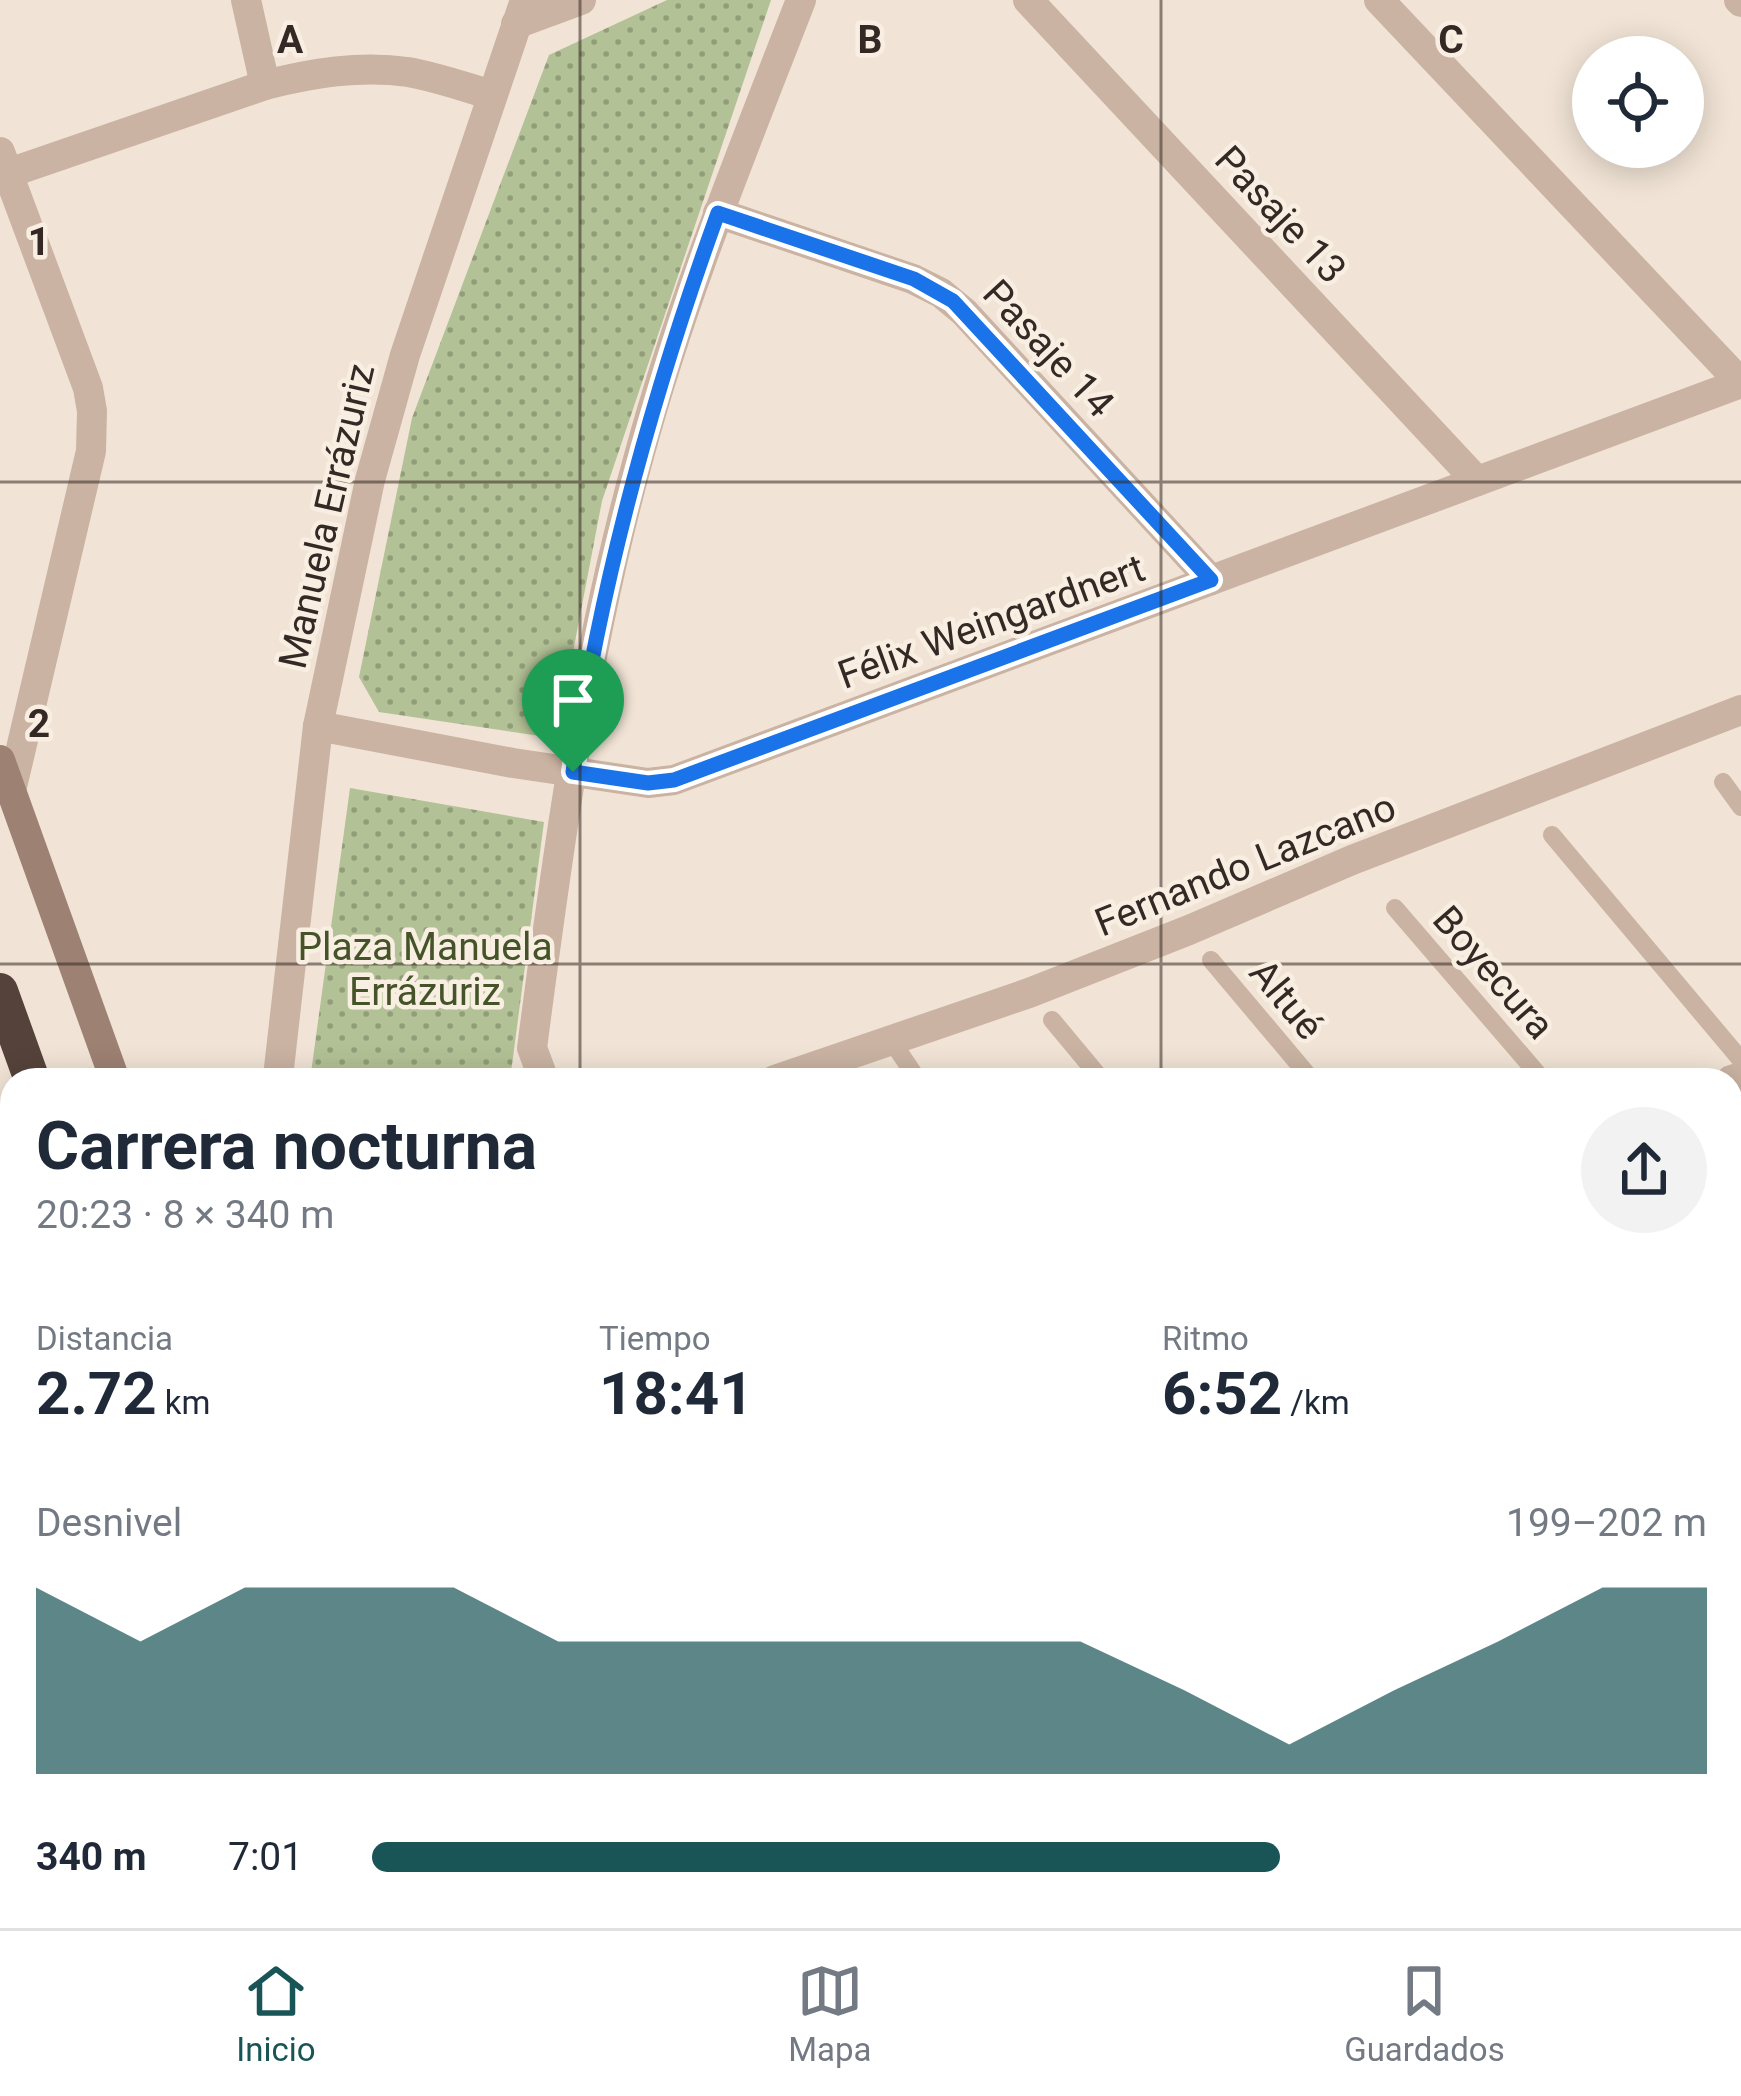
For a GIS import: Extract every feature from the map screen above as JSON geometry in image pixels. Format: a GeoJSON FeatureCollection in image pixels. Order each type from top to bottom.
{"type":"FeatureCollection","features":[{"type":"Feature","properties":{"kind":"highway"},"geometry":{"type":"LineString","coordinates":[[0,991],[28,1068]]}},
{"type":"Feature","properties":{"kind":"main road"},"geometry":{"type":"LineString","coordinates":[[0,760],[111,1068]]}},
{"type":"Feature","properties":{"kind":"street"},"geometry":{"type":"LineString","coordinates":[[246,0],[266,85]]}},
{"type":"Feature","properties":{"kind":"street"},"geometry":{"type":"LineString","coordinates":[[520,12],[581,0]]}},
{"type":"Feature","properties":{"kind":"street"},"geometry":{"type":"LineString","coordinates":[[540,1068],[532,1048],[561,824],[614,554],[665,363],[801,0]]}},
{"type":"Feature","properties":{"kind":"street","name":"Pasaje 13"},"geometry":{"type":"LineString","coordinates":[[1028,0],[1477,481]]}},
{"type":"Feature","properties":{"kind":"street"},"geometry":{"type":"LineString","coordinates":[[1379,0],[1741,383]]}},
{"type":"Feature","properties":{"kind":"street","name":"Manuela Errázuriz"},"geometry":{"type":"LineString","coordinates":[[279,1068],[317,726],[370,480],[389,408],[520,12]]}},
{"type":"Feature","properties":{"kind":"street"},"geometry":{"type":"LineString","coordinates":[[11,790],[92,432],[88,388],[2,167],[266,85],[333,71],[405,71],[492,94]]}},
{"type":"Feature","properties":{"kind":"street","name":"Pasaje 14"},"geometry":{"type":"LineString","coordinates":[[718,213],[914,279],[953,301],[1211,580]]}},
{"type":"Feature","properties":{"kind":"street","name":"Félix Weingardnert"},"geometry":{"type":"LineString","coordinates":[[317,726],[513,763],[648,783],[674,780],[1741,383]]}},
{"type":"Feature","properties":{"kind":"street","name":"Fernando Lazcano"},"geometry":{"type":"LineString","coordinates":[[810,1068],[1029,993],[1352,860],[1741,710]]}},
{"type":"Feature","properties":{"kind":"lane"},"geometry":{"type":"LineString","coordinates":[[1723,782],[1741,807]]}},
{"type":"Feature","properties":{"kind":"lane"},"geometry":{"type":"LineString","coordinates":[[1552,835],[1741,1060]]}},
{"type":"Feature","properties":{"kind":"lane","name":"Boyecura"},"geometry":{"type":"LineString","coordinates":[[1395,908],[1533,1068]]}},
{"type":"Feature","properties":{"kind":"lane","name":"Altué"},"geometry":{"type":"LineString","coordinates":[[1211,960],[1302,1068]]}},
{"type":"Feature","properties":{"kind":"lane"},"geometry":{"type":"LineString","coordinates":[[1052,1020],[1092,1068]]}},
{"type":"Feature","properties":{"kind":"lane"},"geometry":{"type":"LineString","coordinates":[[891,1040],[910,1068]]}},
{"type":"Feature","properties":{"kind":"green space"},"geometry":{"type":"Polygon","coordinates":[[[667,0],[771,0],[602,501],[559,725],[540,736],[379,712],[359,677],[412,418],[549,55],[667,0]]]}},
{"type":"Feature","properties":{"kind":"green space","name":"Plaza Manuela Errázuriz"},"geometry":{"type":"Polygon","coordinates":[[[350,788],[544,822],[512,1068],[312,1068],[350,788]]]}},
{"type":"Feature","properties":{"kind":"route"},"geometry":{"type":"LineString","coordinates":[[718,213],[914,279],[953,301],[1211,580],[674,780],[648,783],[573,772],[582,706],[638,458],[665,363],[718,213]]}}]}
